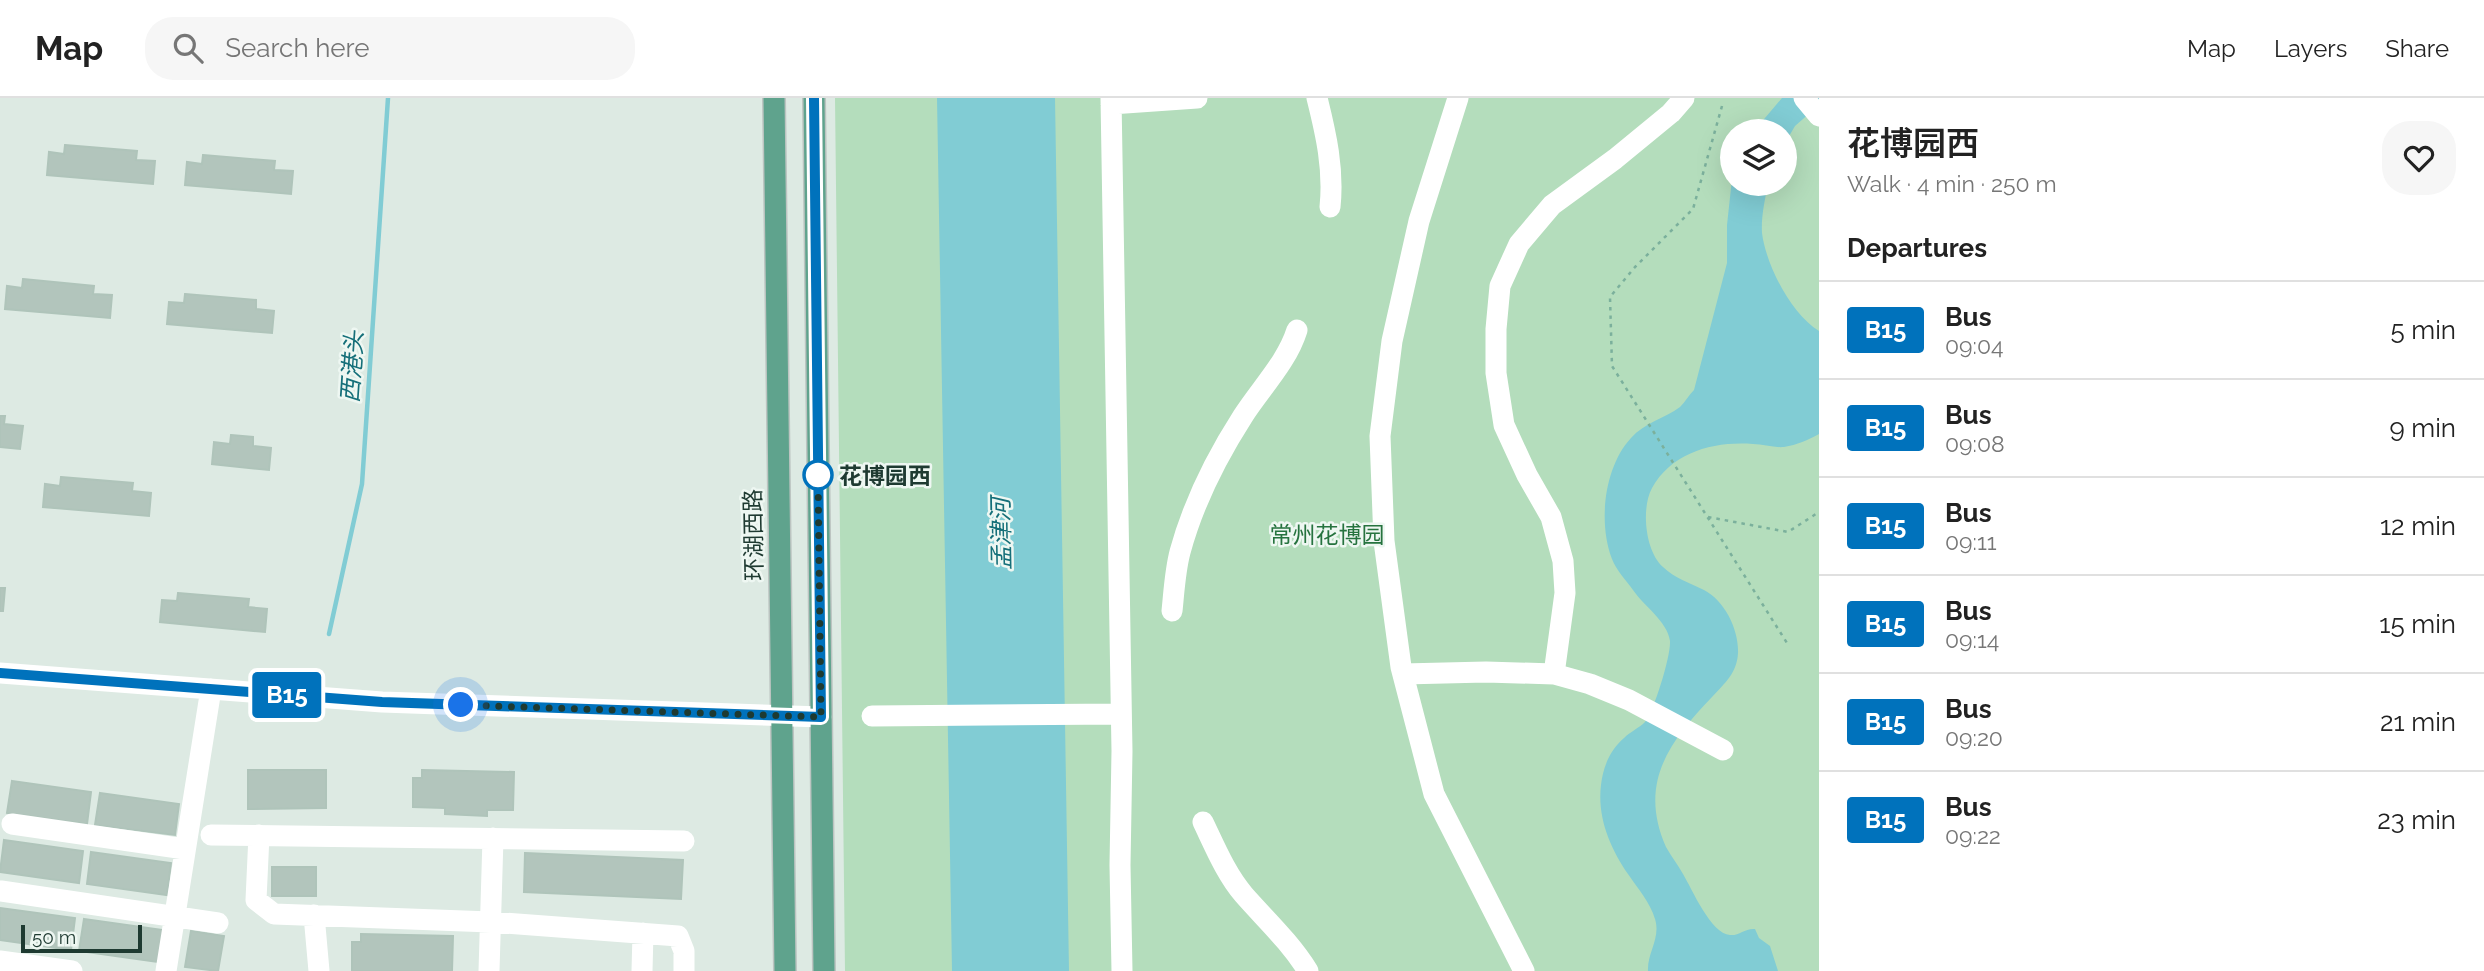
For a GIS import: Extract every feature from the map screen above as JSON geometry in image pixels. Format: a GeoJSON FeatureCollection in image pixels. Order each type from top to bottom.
{"type":"FeatureCollection","features":[{"type":"Feature","properties":{"kind":"main road","name":"环湖西路"},"geometry":{"type":"LineString","coordinates":[[774,98],[785,971]]}},
{"type":"Feature","properties":{"kind":"main road"},"geometry":{"type":"LineString","coordinates":[[814,98],[824,971]]}},
{"type":"Feature","properties":{"kind":"street"},"geometry":{"type":"LineString","coordinates":[[1122,971],[1113,715],[1111,101],[1196,98]]}},
{"type":"Feature","properties":{"kind":"street"},"geometry":{"type":"LineString","coordinates":[[1317,98],[1330,154],[1333,183],[1330,206]]}},
{"type":"Feature","properties":{"kind":"street"},"geometry":{"type":"LineString","coordinates":[[1458,98],[1419,221],[1392,341],[1380,436],[1384,541],[1403,674],[1434,794],[1524,971]]}},
{"type":"Feature","properties":{"kind":"street"},"geometry":{"type":"LineString","coordinates":[[1554,674],[1564,593],[1563,561],[1551,517],[1527,475],[1504,425],[1496,373],[1500,286],[1519,244],[1552,205],[1615,159],[1671,113],[1684,98]]}},
{"type":"Feature","properties":{"kind":"street"},"geometry":{"type":"LineString","coordinates":[[1804,98],[1819,116]]}},
{"type":"Feature","properties":{"kind":"street"},"geometry":{"type":"LineString","coordinates":[[1172,611],[1179,554],[1197,503],[1226,443],[1256,395],[1283,360],[1297,330]]}},
{"type":"Feature","properties":{"kind":"street"},"geometry":{"type":"LineString","coordinates":[[0,673],[382,702],[821,717]]}},
{"type":"Feature","properties":{"kind":"street"},"geometry":{"type":"LineString","coordinates":[[1403,674],[1554,674],[1590,684],[1629,700],[1715,745]]}},
{"type":"Feature","properties":{"kind":"street"},"geometry":{"type":"LineString","coordinates":[[166,971],[211,689]]}},
{"type":"Feature","properties":{"kind":"street"},"geometry":{"type":"LineString","coordinates":[[872,716],[1113,715]]}},
{"type":"Feature","properties":{"kind":"street"},"geometry":{"type":"LineString","coordinates":[[1203,822],[1220,859],[1243,893],[1275,926],[1308,971]]}},
{"type":"Feature","properties":{"kind":"street"},"geometry":{"type":"LineString","coordinates":[[12,824],[185,849]]}},
{"type":"Feature","properties":{"kind":"street"},"geometry":{"type":"LineString","coordinates":[[211,835],[684,841]]}},
{"type":"Feature","properties":{"kind":"street"},"geometry":{"type":"LineString","coordinates":[[259,835],[256,900],[274,914],[491,922],[678,936],[684,951],[684,971]]}},
{"type":"Feature","properties":{"kind":"street"},"geometry":{"type":"LineString","coordinates":[[489,971],[493,838]]}},
{"type":"Feature","properties":{"kind":"street"},"geometry":{"type":"LineString","coordinates":[[1,891],[218,923]]}},
{"type":"Feature","properties":{"kind":"street"},"geometry":{"type":"LineString","coordinates":[[313,915],[319,971]]}},
{"type":"Feature","properties":{"kind":"street"},"geometry":{"type":"LineString","coordinates":[[642,971],[643,933]]}},
{"type":"Feature","properties":{"kind":"street"},"geometry":{"type":"LineString","coordinates":[[0,961],[72,971]]}},
{"type":"Feature","properties":{"kind":"path"},"geometry":{"type":"LineString","coordinates":[[1722,106],[1693,209],[1635,267],[1610,297],[1612,366],[1787,643]]}},
{"type":"Feature","properties":{"kind":"path"},"geometry":{"type":"LineString","coordinates":[[1708,517],[1788,532],[1819,512]]}},
{"type":"Feature","properties":{"kind":"green space","name":"常州花博园"},"geometry":{"type":"Polygon","coordinates":[[[835,98],[1819,98],[1819,971],[845,971],[835,98]]]}},
{"type":"Feature","properties":{"kind":"water","name":"孟津河"},"geometry":{"type":"Polygon","coordinates":[[[937,98],[1055,98],[1069,971],[952,971],[937,98]]]}},
{"type":"Feature","properties":{"kind":"water"},"geometry":{"type":"Polygon","coordinates":[[[1782,98],[1819,98],[1819,105],[1797,124],[1797,119],[1764,119],[1782,98]]]}},
{"type":"Feature","properties":{"kind":"water"},"geometry":{"type":"Polygon","coordinates":[[[1730,196],[1766,196],[1762,233],[1774,274],[1799,313],[1819,331],[1819,434],[1784,447],[1738,444],[1695,451],[1671,466],[1652,488],[1646,518],[1652,551],[1667,571],[1704,590],[1718,601],[1729,617],[1738,644],[1735,666],[1730,677],[1671,747],[1662,765],[1655,803],[1658,824],[1666,847],[1709,919],[1723,933],[1730,935],[1755,929],[1759,938],[1770,946],[1778,971],[1648,971],[1656,933],[1655,919],[1647,901],[1610,843],[1600,797],[1603,772],[1611,753],[1649,716],[1665,670],[1670,641],[1660,620],[1637,596],[1614,563],[1605,529],[1606,496],[1615,464],[1631,438],[1642,428],[1680,407],[1694,390],[1727,263],[1730,196]]]}},
{"type":"Feature","properties":{"kind":"building"},"geometry":{"type":"Polygon","coordinates":[[[65,145],[137,151],[136,160],[155,161],[153,184],[47,175],[49,152],[64,154],[65,145]]]}},
{"type":"Feature","properties":{"kind":"building"},"geometry":{"type":"Polygon","coordinates":[[[203,155],[275,161],[274,170],[293,171],[291,194],[185,185],[187,162],[202,164],[203,155]]]}},
{"type":"Feature","properties":{"kind":"building"},"geometry":{"type":"Polygon","coordinates":[[[23,279],[94,286],[93,294],[112,295],[110,318],[5,309],[7,286],[22,288],[23,279]]]}},
{"type":"Feature","properties":{"kind":"building"},"geometry":{"type":"Polygon","coordinates":[[[185,294],[256,300],[256,309],[274,311],[272,333],[167,324],[169,302],[184,303],[185,294]]]}},
{"type":"Feature","properties":{"kind":"building"},"geometry":{"type":"Polygon","coordinates":[[[0,416],[5,416],[4,424],[23,426],[20,449],[0,447],[0,416]]]}},
{"type":"Feature","properties":{"kind":"building"},"geometry":{"type":"Polygon","coordinates":[[[231,435],[253,437],[253,446],[271,448],[269,470],[212,464],[214,442],[230,444],[231,435]]]}},
{"type":"Feature","properties":{"kind":"building"},"geometry":{"type":"Polygon","coordinates":[[[61,477],[133,483],[132,491],[151,493],[149,516],[43,507],[45,484],[60,486],[61,477]]]}},
{"type":"Feature","properties":{"kind":"building"},"geometry":{"type":"Polygon","coordinates":[[[0,588],[5,588],[3,611],[0,611],[0,588]]]}},
{"type":"Feature","properties":{"kind":"building"},"geometry":{"type":"Polygon","coordinates":[[[178,593],[249,599],[248,607],[267,609],[265,632],[160,622],[162,600],[177,601],[178,593]]]}},
{"type":"Feature","properties":{"kind":"building"},"geometry":{"type":"Polygon","coordinates":[[[248,770],[326,770],[326,808],[248,809],[248,770]]]}},
{"type":"Feature","properties":{"kind":"building"},"geometry":{"type":"Polygon","coordinates":[[[422,770],[514,772],[513,810],[487,810],[487,816],[445,814],[445,808],[413,807],[413,778],[422,778],[422,770]]]}},
{"type":"Feature","properties":{"kind":"building"},"geometry":{"type":"Polygon","coordinates":[[[12,781],[91,792],[87,824],[7,813],[12,781]]]}},
{"type":"Feature","properties":{"kind":"building"},"geometry":{"type":"Polygon","coordinates":[[[100,793],[179,804],[175,835],[95,825],[100,793]]]}},
{"type":"Feature","properties":{"kind":"building"},"geometry":{"type":"Polygon","coordinates":[[[4,840],[83,851],[79,883],[0,872],[4,840]]]}},
{"type":"Feature","properties":{"kind":"building"},"geometry":{"type":"Polygon","coordinates":[[[91,852],[171,863],[167,895],[87,884],[91,852]]]}},
{"type":"Feature","properties":{"kind":"building"},"geometry":{"type":"Polygon","coordinates":[[[525,853],[683,860],[681,899],[524,892],[525,853]]]}},
{"type":"Feature","properties":{"kind":"building"},"geometry":{"type":"Polygon","coordinates":[[[272,867],[316,867],[316,896],[272,896],[272,867]]]}},
{"type":"Feature","properties":{"kind":"building"},"geometry":{"type":"Polygon","coordinates":[[[0,908],[75,918],[71,950],[0,940],[0,908]]]}},
{"type":"Feature","properties":{"kind":"building"},"geometry":{"type":"Polygon","coordinates":[[[84,919],[163,930],[159,962],[79,951],[84,919]]]}},
{"type":"Feature","properties":{"kind":"building"},"geometry":{"type":"Polygon","coordinates":[[[191,931],[224,936],[218,971],[185,967],[191,931]]]}},
{"type":"Feature","properties":{"kind":"building"},"geometry":{"type":"Polygon","coordinates":[[[361,934],[453,936],[452,971],[352,971],[352,942],[361,942],[361,934]]]}},
{"type":"Feature","properties":{"kind":"waterway","name":"西港头"},"geometry":{"type":"LineString","coordinates":[[329,634],[362,484],[388,98]]}},
{"type":"Feature","properties":{"kind":"bus line","name":"B15"},"geometry":{"type":"LineString","coordinates":[[0,673],[382,702],[821,717],[814,98]]}},
{"type":"Feature","properties":{"kind":"place","name":"花博园西"},"geometry":{"type":"Point","coordinates":[818,475]}},
{"type":"Feature","properties":{"kind":"route"},"geometry":{"type":"LineString","coordinates":[[461,705],[821,717],[818,475]]}}]}
